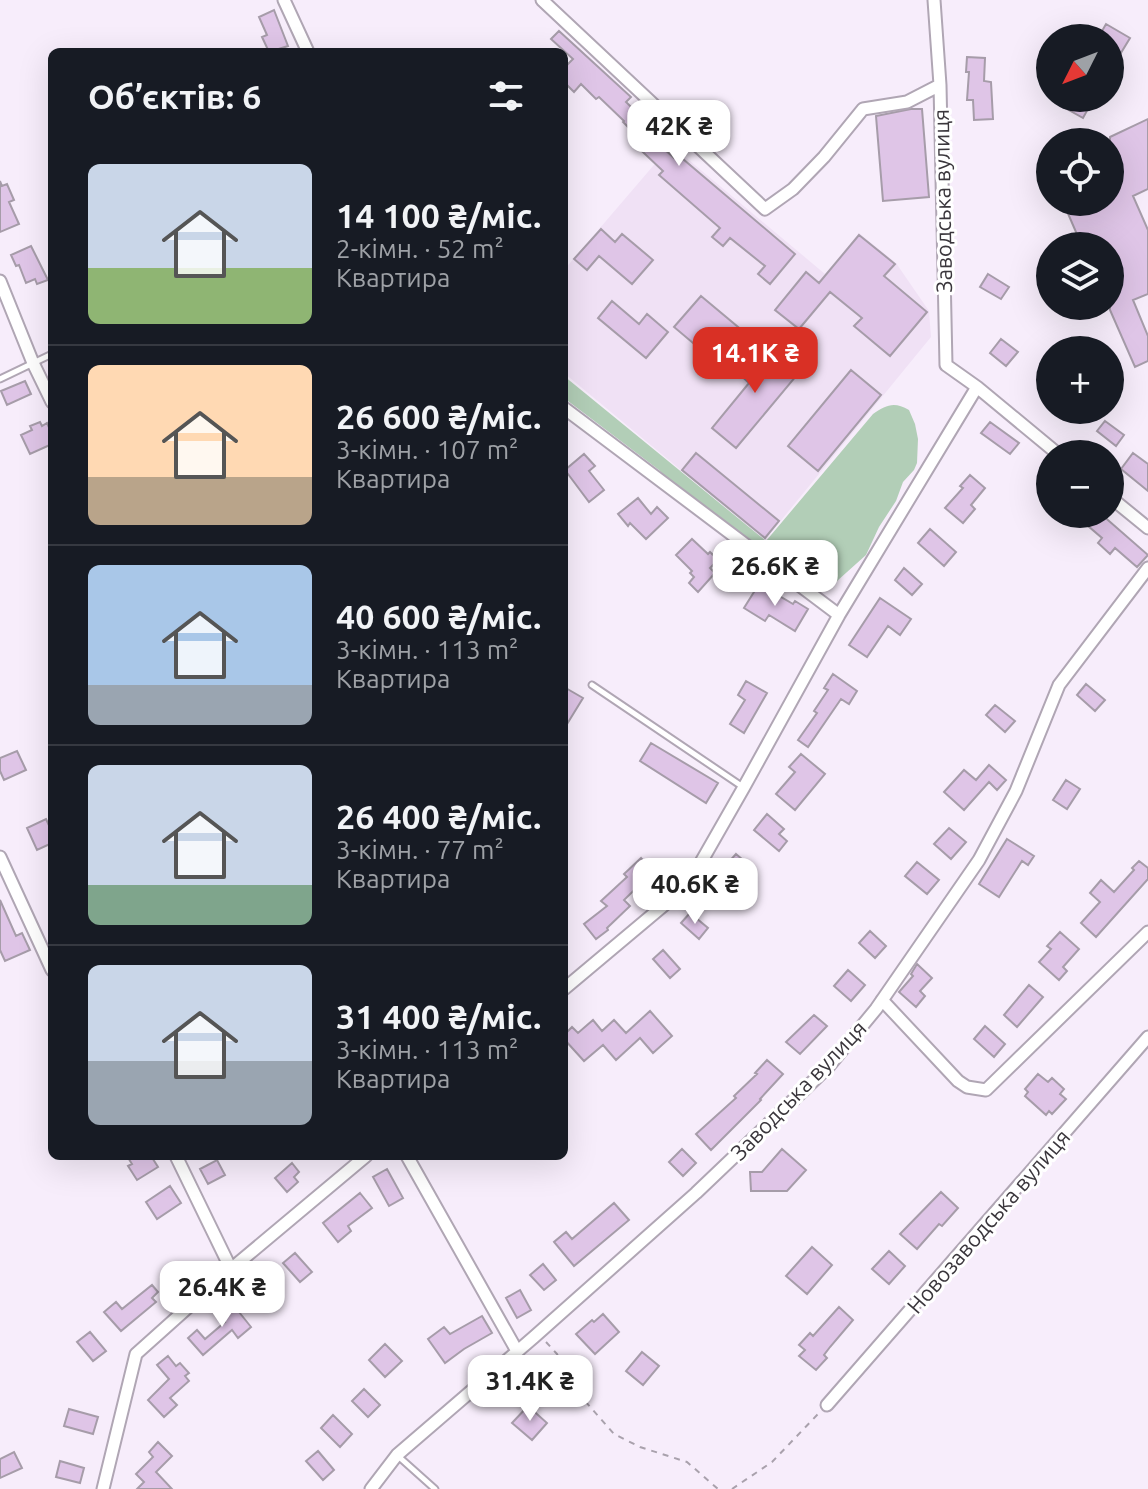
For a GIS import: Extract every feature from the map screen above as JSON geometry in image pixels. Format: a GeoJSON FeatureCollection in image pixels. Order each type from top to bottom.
{"type":"FeatureCollection","features":[{"type":"Feature","properties":{"kind":"street"},"geometry":{"type":"LineString","coordinates":[[284,0],[306,48]]}},
{"type":"Feature","properties":{"kind":"street"},"geometry":{"type":"LineString","coordinates":[[542,0],[765,209],[793,189],[863,109],[907,102],[940,85]]}},
{"type":"Feature","properties":{"kind":"street","name":"Заводська вулиця"},"geometry":{"type":"LineString","coordinates":[[934,0],[940,85],[946,365],[1041,440]]}},
{"type":"Feature","properties":{"kind":"street"},"geometry":{"type":"LineString","coordinates":[[0,281],[48,394]]}},
{"type":"Feature","properties":{"kind":"street"},"geometry":{"type":"LineString","coordinates":[[568,986],[688,885],[839,615],[977,387]]}},
{"type":"Feature","properties":{"kind":"street"},"geometry":{"type":"LineString","coordinates":[[568,411],[839,615]]}},
{"type":"Feature","properties":{"kind":"street"},"geometry":{"type":"LineString","coordinates":[[1124,508],[1148,528]]}},
{"type":"Feature","properties":{"kind":"street","name":"Заводська вулиця"},"geometry":{"type":"LineString","coordinates":[[371,1489],[397,1455],[696,1193],[829,1066],[882,1000],[979,860],[1016,791],[1059,685],[1148,568]]}},
{"type":"Feature","properties":{"kind":"street"},"geometry":{"type":"LineString","coordinates":[[0,857],[48,961]]}},
{"type":"Feature","properties":{"kind":"street"},"geometry":{"type":"LineString","coordinates":[[882,1000],[958,1081],[975,1089],[986,1090],[1148,932]]}},
{"type":"Feature","properties":{"kind":"street","name":"Новозаводська вулиця"},"geometry":{"type":"LineString","coordinates":[[827,1405],[1148,1037]]}},
{"type":"Feature","properties":{"kind":"street"},"geometry":{"type":"LineString","coordinates":[[178,1160],[231,1269]]}},
{"type":"Feature","properties":{"kind":"street"},"geometry":{"type":"LineString","coordinates":[[103,1489],[136,1354],[231,1269],[361,1160]]}},
{"type":"Feature","properties":{"kind":"street"},"geometry":{"type":"LineString","coordinates":[[409,1160],[517,1351]]}},
{"type":"Feature","properties":{"kind":"lane"},"geometry":{"type":"LineString","coordinates":[[0,379],[48,356]]}},
{"type":"Feature","properties":{"kind":"lane"},"geometry":{"type":"LineString","coordinates":[[592,685],[744,787]]}},
{"type":"Feature","properties":{"kind":"lane"},"geometry":{"type":"LineString","coordinates":[[397,1455],[435,1489]]}},
{"type":"Feature","properties":{"kind":"path"},"geometry":{"type":"LineString","coordinates":[[534,1337],[546,1342],[557,1354],[585,1401],[614,1434],[640,1447],[687,1462],[718,1489]]}},
{"type":"Feature","properties":{"kind":"path"},"geometry":{"type":"LineString","coordinates":[[732,1489],[772,1462],[827,1405]]}},
{"type":"Feature","properties":{"kind":"shaded area"},"geometry":{"type":"Polygon","coordinates":[[[671,145],[825,274],[859,233],[896,263],[929,311],[931,337],[765,540],[568,376],[568,265],[671,145]]]}},
{"type":"Feature","properties":{"kind":"green space"},"geometry":{"type":"Polygon","coordinates":[[[568,379],[766,541],[873,414],[890,405],[904,407],[909,410],[918,439],[914,470],[903,482],[866,555],[837,581],[823,588],[808,583],[786,560],[778,561],[770,557],[677,489],[659,470],[568,401],[568,379]]]}},
{"type":"Feature","properties":{"kind":"building"},"geometry":{"type":"Polygon","coordinates":[[[274,10],[288,46],[267,48],[262,37],[267,35],[259,17],[274,10]]]}},
{"type":"Feature","properties":{"kind":"building"},"geometry":{"type":"Polygon","coordinates":[[[559,31],[631,97],[626,102],[657,132],[652,138],[674,158],[677,154],[795,254],[770,284],[758,274],[765,266],[730,238],[723,246],[712,237],[720,228],[659,175],[663,171],[629,139],[634,133],[624,121],[581,84],[574,92],[568,86],[568,64],[573,59],[568,54],[568,48],[561,48],[551,39],[559,31]]]}},
{"type":"Feature","properties":{"kind":"building"},"geometry":{"type":"Polygon","coordinates":[[[1124,34],[1130,38],[1124,48],[1124,34]]]}},
{"type":"Feature","properties":{"kind":"building"},"geometry":{"type":"Polygon","coordinates":[[[967,57],[985,58],[984,81],[991,82],[993,119],[974,120],[973,100],[967,100],[967,57]]]}},
{"type":"Feature","properties":{"kind":"building"},"geometry":{"type":"Polygon","coordinates":[[[922,109],[929,197],[883,201],[876,116],[922,109]]]}},
{"type":"Feature","properties":{"kind":"building"},"geometry":{"type":"Polygon","coordinates":[[[1072,112],[1086,112],[1083,118],[1072,112]]]}},
{"type":"Feature","properties":{"kind":"building"},"geometry":{"type":"Polygon","coordinates":[[[1148,119],[1148,189],[1133,196],[1148,230],[1148,294],[1133,300],[1148,336],[1148,361],[1135,367],[1114,320],[1124,320],[1124,232],[1076,232],[1069,216],[1124,216],[1124,130],[1148,119]]]}},
{"type":"Feature","properties":{"kind":"building"},"geometry":{"type":"Polygon","coordinates":[[[0,181],[2,186],[7,184],[14,200],[9,202],[19,224],[0,232],[0,181]]]}},
{"type":"Feature","properties":{"kind":"building"},"geometry":{"type":"Polygon","coordinates":[[[601,229],[615,242],[622,234],[653,260],[632,284],[599,256],[587,270],[574,259],[601,229]]]}},
{"type":"Feature","properties":{"kind":"building"},"geometry":{"type":"Polygon","coordinates":[[[859,235],[895,264],[884,276],[927,312],[890,356],[854,326],[862,318],[830,292],[799,329],[775,310],[806,272],[819,283],[859,235]]]}},
{"type":"Feature","properties":{"kind":"building"},"geometry":{"type":"Polygon","coordinates":[[[31,246],[48,280],[37,284],[35,279],[26,283],[11,255],[31,246]]]}},
{"type":"Feature","properties":{"kind":"building"},"geometry":{"type":"Polygon","coordinates":[[[988,274],[1009,287],[1001,299],[980,287],[988,274]]]}},
{"type":"Feature","properties":{"kind":"building"},"geometry":{"type":"Polygon","coordinates":[[[701,296],[744,332],[718,364],[674,327],[701,296]]]}},
{"type":"Feature","properties":{"kind":"building"},"geometry":{"type":"Polygon","coordinates":[[[612,301],[639,324],[647,314],[668,332],[646,358],[598,318],[612,301]]]}},
{"type":"Feature","properties":{"kind":"building"},"geometry":{"type":"Polygon","coordinates":[[[1001,339],[1018,352],[1006,366],[990,353],[1001,339]]]}},
{"type":"Feature","properties":{"kind":"building"},"geometry":{"type":"Polygon","coordinates":[[[760,344],[797,375],[736,448],[712,428],[749,383],[737,372],[760,344]]]}},
{"type":"Feature","properties":{"kind":"building"},"geometry":{"type":"Polygon","coordinates":[[[851,370],[881,395],[818,471],[788,446],[851,370]]]}},
{"type":"Feature","properties":{"kind":"building"},"geometry":{"type":"Polygon","coordinates":[[[25,381],[31,394],[7,405],[1,391],[25,381]]]}},
{"type":"Feature","properties":{"kind":"building"},"geometry":{"type":"Polygon","coordinates":[[[40,422],[42,426],[48,425],[48,446],[30,454],[21,435],[32,430],[30,426],[40,422]]]}},
{"type":"Feature","properties":{"kind":"building"},"geometry":{"type":"Polygon","coordinates":[[[990,422],[1019,443],[1010,454],[981,433],[990,422]]]}},
{"type":"Feature","properties":{"kind":"building"},"geometry":{"type":"Polygon","coordinates":[[[1103,424],[1109,424],[1124,435],[1120,440],[1108,440],[1097,431],[1103,424]]]}},
{"type":"Feature","properties":{"kind":"building"},"geometry":{"type":"Polygon","coordinates":[[[696,453],[779,521],[765,538],[682,470],[696,453]]]}},
{"type":"Feature","properties":{"kind":"building"},"geometry":{"type":"Polygon","coordinates":[[[1133,453],[1148,464],[1148,491],[1124,471],[1124,465],[1133,453]]]}},
{"type":"Feature","properties":{"kind":"building"},"geometry":{"type":"Polygon","coordinates":[[[584,454],[595,466],[589,471],[604,490],[589,502],[568,474],[568,467],[584,454]]]}},
{"type":"Feature","properties":{"kind":"building"},"geometry":{"type":"Polygon","coordinates":[[[970,475],[985,488],[971,505],[975,509],[963,523],[945,508],[970,475]]]}},
{"type":"Feature","properties":{"kind":"building"},"geometry":{"type":"Polygon","coordinates":[[[638,498],[651,514],[657,507],[668,518],[646,539],[618,514],[638,498]]]}},
{"type":"Feature","properties":{"kind":"building"},"geometry":{"type":"Polygon","coordinates":[[[1090,528],[1117,528],[1148,555],[1137,567],[1115,548],[1110,554],[1098,543],[1102,538],[1090,528]]]}},
{"type":"Feature","properties":{"kind":"building"},"geometry":{"type":"Polygon","coordinates":[[[930,529],[956,552],[944,566],[918,543],[930,529]]]}},
{"type":"Feature","properties":{"kind":"building"},"geometry":{"type":"Polygon","coordinates":[[[692,539],[718,560],[710,568],[715,573],[698,592],[689,583],[694,577],[690,573],[692,571],[676,555],[692,539]]]}},
{"type":"Feature","properties":{"kind":"building"},"geometry":{"type":"Polygon","coordinates":[[[904,568],[922,584],[912,595],[895,580],[904,568]]]}},
{"type":"Feature","properties":{"kind":"building"},"geometry":{"type":"Polygon","coordinates":[[[759,584],[808,609],[795,631],[769,615],[765,621],[744,608],[759,584]]]}},
{"type":"Feature","properties":{"kind":"building"},"geometry":{"type":"Polygon","coordinates":[[[880,598],[911,619],[900,635],[888,626],[867,657],[849,645],[880,598]]]}},
{"type":"Feature","properties":{"kind":"building"},"geometry":{"type":"Polygon","coordinates":[[[833,674],[857,691],[849,704],[841,699],[808,747],[798,740],[817,713],[814,711],[828,690],[824,688],[833,674]]]}},
{"type":"Feature","properties":{"kind":"building"},"geometry":{"type":"Polygon","coordinates":[[[746,681],[767,693],[744,733],[730,724],[745,700],[738,695],[746,681]]]}},
{"type":"Feature","properties":{"kind":"building"},"geometry":{"type":"Polygon","coordinates":[[[1086,684],[1105,700],[1095,711],[1077,695],[1086,684]]]}},
{"type":"Feature","properties":{"kind":"building"},"geometry":{"type":"Polygon","coordinates":[[[568,689],[583,698],[568,722],[568,689]]]}},
{"type":"Feature","properties":{"kind":"building"},"geometry":{"type":"Polygon","coordinates":[[[995,705],[1015,721],[1005,732],[986,715],[995,705]]]}},
{"type":"Feature","properties":{"kind":"building"},"geometry":{"type":"Polygon","coordinates":[[[651,743],[718,783],[706,803],[640,761],[651,743]]]}},
{"type":"Feature","properties":{"kind":"building"},"geometry":{"type":"Polygon","coordinates":[[[17,751],[26,770],[4,780],[0,758],[17,751]]]}},
{"type":"Feature","properties":{"kind":"building"},"geometry":{"type":"Polygon","coordinates":[[[801,754],[825,774],[795,810],[776,794],[795,772],[789,767],[801,754]]]}},
{"type":"Feature","properties":{"kind":"building"},"geometry":{"type":"Polygon","coordinates":[[[989,765],[1006,780],[997,790],[989,782],[964,810],[944,792],[964,770],[976,780],[989,765]]]}},
{"type":"Feature","properties":{"kind":"building"},"geometry":{"type":"Polygon","coordinates":[[[1066,780],[1080,789],[1067,809],[1053,800],[1066,780]]]}},
{"type":"Feature","properties":{"kind":"building"},"geometry":{"type":"Polygon","coordinates":[[[767,814],[784,829],[779,834],[787,841],[779,851],[754,830],[767,814]]]}},
{"type":"Feature","properties":{"kind":"building"},"geometry":{"type":"Polygon","coordinates":[[[46,819],[48,845],[37,850],[27,828],[46,819]]]}},
{"type":"Feature","properties":{"kind":"building"},"geometry":{"type":"Polygon","coordinates":[[[949,828],[966,842],[951,859],[934,844],[949,828]]]}},
{"type":"Feature","properties":{"kind":"building"},"geometry":{"type":"Polygon","coordinates":[[[1007,839],[1034,856],[1028,865],[1022,861],[999,897],[979,884],[1007,839]]]}},
{"type":"Feature","properties":{"kind":"building"},"geometry":{"type":"Polygon","coordinates":[[[736,854],[756,871],[727,905],[709,889],[736,854]]]}},
{"type":"Feature","properties":{"kind":"building"},"geometry":{"type":"Polygon","coordinates":[[[641,858],[653,872],[624,900],[630,906],[596,939],[584,924],[607,906],[601,901],[627,877],[624,874],[641,858]]]}},
{"type":"Feature","properties":{"kind":"building"},"geometry":{"type":"Polygon","coordinates":[[[1139,861],[1148,868],[1148,879],[1096,937],[1081,923],[1100,902],[1090,893],[1101,880],[1114,892],[1139,861]]]}},
{"type":"Feature","properties":{"kind":"building"},"geometry":{"type":"Polygon","coordinates":[[[917,862],[939,880],[927,894],[905,876],[917,862]]]}},
{"type":"Feature","properties":{"kind":"building"},"geometry":{"type":"Polygon","coordinates":[[[0,900],[16,936],[22,933],[30,950],[5,961],[0,950],[0,900]]]}},
{"type":"Feature","properties":{"kind":"building"},"geometry":{"type":"Polygon","coordinates":[[[690,913],[708,928],[699,939],[681,923],[690,913]]]}},
{"type":"Feature","properties":{"kind":"building"},"geometry":{"type":"Polygon","coordinates":[[[870,931],[886,946],[875,958],[859,943],[870,931]]]}},
{"type":"Feature","properties":{"kind":"building"},"geometry":{"type":"Polygon","coordinates":[[[1060,932],[1079,949],[1063,967],[1067,971],[1059,980],[1039,962],[1051,949],[1047,946],[1060,932]]]}},
{"type":"Feature","properties":{"kind":"building"},"geometry":{"type":"Polygon","coordinates":[[[663,950],[680,969],[670,978],[653,959],[663,950]]]}},
{"type":"Feature","properties":{"kind":"building"},"geometry":{"type":"Polygon","coordinates":[[[917,964],[932,978],[920,991],[925,996],[916,1007],[899,992],[913,976],[911,974],[917,964]]]}},
{"type":"Feature","properties":{"kind":"building"},"geometry":{"type":"Polygon","coordinates":[[[848,970],[865,985],[851,1001],[834,986],[848,970]]]}},
{"type":"Feature","properties":{"kind":"building"},"geometry":{"type":"Polygon","coordinates":[[[1029,985],[1043,997],[1017,1027],[1004,1015],[1029,985]]]}},
{"type":"Feature","properties":{"kind":"building"},"geometry":{"type":"Polygon","coordinates":[[[650,1011],[672,1036],[653,1053],[640,1038],[616,1060],[603,1045],[584,1061],[568,1043],[568,1031],[572,1027],[578,1033],[593,1020],[602,1031],[614,1020],[626,1033],[650,1011]]]}},
{"type":"Feature","properties":{"kind":"building"},"geometry":{"type":"Polygon","coordinates":[[[814,1015],[827,1026],[800,1054],[786,1042],[814,1015]]]}},
{"type":"Feature","properties":{"kind":"building"},"geometry":{"type":"Polygon","coordinates":[[[985,1026],[1005,1044],[994,1057],[974,1039],[985,1026]]]}},
{"type":"Feature","properties":{"kind":"building"},"geometry":{"type":"Polygon","coordinates":[[[767,1060],[783,1074],[711,1150],[696,1134],[736,1098],[734,1096],[767,1060]]]}},
{"type":"Feature","properties":{"kind":"building"},"geometry":{"type":"Polygon","coordinates":[[[1038,1074],[1048,1082],[1052,1078],[1064,1089],[1060,1094],[1066,1099],[1052,1114],[1049,1111],[1046,1115],[1025,1096],[1028,1092],[1025,1089],[1038,1074]]]}},
{"type":"Feature","properties":{"kind":"building"},"geometry":{"type":"Polygon","coordinates":[[[682,1149],[696,1163],[683,1176],[669,1162],[682,1149]]]}},
{"type":"Feature","properties":{"kind":"building"},"geometry":{"type":"Polygon","coordinates":[[[782,1149],[806,1170],[787,1191],[751,1191],[750,1172],[762,1172],[782,1149]]]}},
{"type":"Feature","properties":{"kind":"building"},"geometry":{"type":"Polygon","coordinates":[[[130,1160],[154,1160],[158,1167],[137,1180],[128,1166],[132,1164],[130,1160]]]}},
{"type":"Feature","properties":{"kind":"building"},"geometry":{"type":"Polygon","coordinates":[[[217,1160],[225,1175],[208,1184],[200,1169],[217,1160]]]}},
{"type":"Feature","properties":{"kind":"building"},"geometry":{"type":"Polygon","coordinates":[[[292,1163],[299,1172],[294,1177],[298,1182],[287,1192],[275,1178],[292,1163]]]}},
{"type":"Feature","properties":{"kind":"building"},"geometry":{"type":"Polygon","coordinates":[[[387,1169],[403,1198],[389,1206],[373,1177],[387,1169]]]}},
{"type":"Feature","properties":{"kind":"building"},"geometry":{"type":"Polygon","coordinates":[[[170,1186],[181,1203],[157,1219],[146,1202],[170,1186]]]}},
{"type":"Feature","properties":{"kind":"building"},"geometry":{"type":"Polygon","coordinates":[[[941,1192],[958,1208],[917,1249],[900,1234],[941,1192]]]}},
{"type":"Feature","properties":{"kind":"building"},"geometry":{"type":"Polygon","coordinates":[[[360,1193],[372,1208],[348,1226],[351,1231],[338,1242],[323,1223],[360,1193]]]}},
{"type":"Feature","properties":{"kind":"building"},"geometry":{"type":"Polygon","coordinates":[[[614,1203],[629,1220],[574,1266],[554,1242],[566,1232],[572,1239],[614,1203]]]}},
{"type":"Feature","properties":{"kind":"building"},"geometry":{"type":"Polygon","coordinates":[[[812,1247],[832,1265],[807,1294],[786,1276],[812,1247]]]}},
{"type":"Feature","properties":{"kind":"building"},"geometry":{"type":"Polygon","coordinates":[[[889,1251],[905,1266],[889,1284],[872,1269],[889,1251]]]}},
{"type":"Feature","properties":{"kind":"building"},"geometry":{"type":"Polygon","coordinates":[[[295,1253],[312,1272],[300,1282],[283,1263],[295,1253]]]}},
{"type":"Feature","properties":{"kind":"building"},"geometry":{"type":"Polygon","coordinates":[[[543,1264],[556,1280],[544,1290],[530,1275],[543,1264]]]}},
{"type":"Feature","properties":{"kind":"building"},"geometry":{"type":"Polygon","coordinates":[[[152,1285],[158,1292],[152,1298],[156,1302],[121,1331],[104,1312],[116,1302],[122,1309],[152,1285]]]}},
{"type":"Feature","properties":{"kind":"building"},"geometry":{"type":"Polygon","coordinates":[[[520,1290],[531,1310],[517,1318],[506,1298],[520,1290]]]}},
{"type":"Feature","properties":{"kind":"building"},"geometry":{"type":"Polygon","coordinates":[[[231,1302],[251,1327],[238,1338],[232,1330],[203,1355],[188,1338],[197,1330],[205,1339],[225,1322],[218,1313],[231,1302]]]}},
{"type":"Feature","properties":{"kind":"building"},"geometry":{"type":"Polygon","coordinates":[[[839,1307],[853,1320],[824,1355],[827,1358],[816,1370],[799,1356],[805,1350],[799,1345],[810,1333],[813,1336],[839,1307]]]}},
{"type":"Feature","properties":{"kind":"building"},"geometry":{"type":"Polygon","coordinates":[[[603,1314],[619,1332],[595,1354],[576,1334],[603,1314]]]}},
{"type":"Feature","properties":{"kind":"building"},"geometry":{"type":"Polygon","coordinates":[[[482,1316],[492,1333],[445,1363],[428,1339],[444,1327],[450,1334],[482,1316]]]}},
{"type":"Feature","properties":{"kind":"building"},"geometry":{"type":"Polygon","coordinates":[[[90,1332],[106,1351],[93,1361],[77,1342],[90,1332]]]}},
{"type":"Feature","properties":{"kind":"building"},"geometry":{"type":"Polygon","coordinates":[[[385,1344],[402,1361],[385,1377],[369,1360],[385,1344]]]}},
{"type":"Feature","properties":{"kind":"building"},"geometry":{"type":"Polygon","coordinates":[[[642,1352],[659,1366],[643,1385],[626,1371],[642,1352]]]}},
{"type":"Feature","properties":{"kind":"building"},"geometry":{"type":"Polygon","coordinates":[[[168,1356],[176,1366],[180,1363],[189,1373],[185,1376],[189,1381],[170,1398],[177,1405],[164,1417],[148,1400],[169,1379],[157,1365],[168,1356]]]}},
{"type":"Feature","properties":{"kind":"building"},"geometry":{"type":"Polygon","coordinates":[[[364,1389],[380,1405],[368,1417],[352,1401],[364,1389]]]}},
{"type":"Feature","properties":{"kind":"building"},"geometry":{"type":"Polygon","coordinates":[[[528,1406],[547,1423],[532,1440],[512,1423],[528,1406]]]}},
{"type":"Feature","properties":{"kind":"building"},"geometry":{"type":"Polygon","coordinates":[[[69,1409],[98,1417],[93,1434],[64,1426],[69,1409]]]}},
{"type":"Feature","properties":{"kind":"building"},"geometry":{"type":"Polygon","coordinates":[[[333,1415],[352,1434],[340,1447],[321,1428],[333,1415]]]}},
{"type":"Feature","properties":{"kind":"building"},"geometry":{"type":"Polygon","coordinates":[[[158,1442],[172,1456],[156,1472],[172,1489],[137,1489],[144,1482],[136,1474],[153,1457],[149,1452],[158,1442]]]}},
{"type":"Feature","properties":{"kind":"building"},"geometry":{"type":"Polygon","coordinates":[[[318,1451],[334,1470],[323,1480],[306,1461],[318,1451]]]}},
{"type":"Feature","properties":{"kind":"building"},"geometry":{"type":"Polygon","coordinates":[[[14,1452],[22,1468],[0,1478],[0,1459],[14,1452]]]}},
{"type":"Feature","properties":{"kind":"building"},"geometry":{"type":"Polygon","coordinates":[[[60,1461],[84,1468],[80,1483],[56,1477],[60,1461]]]}}]}
